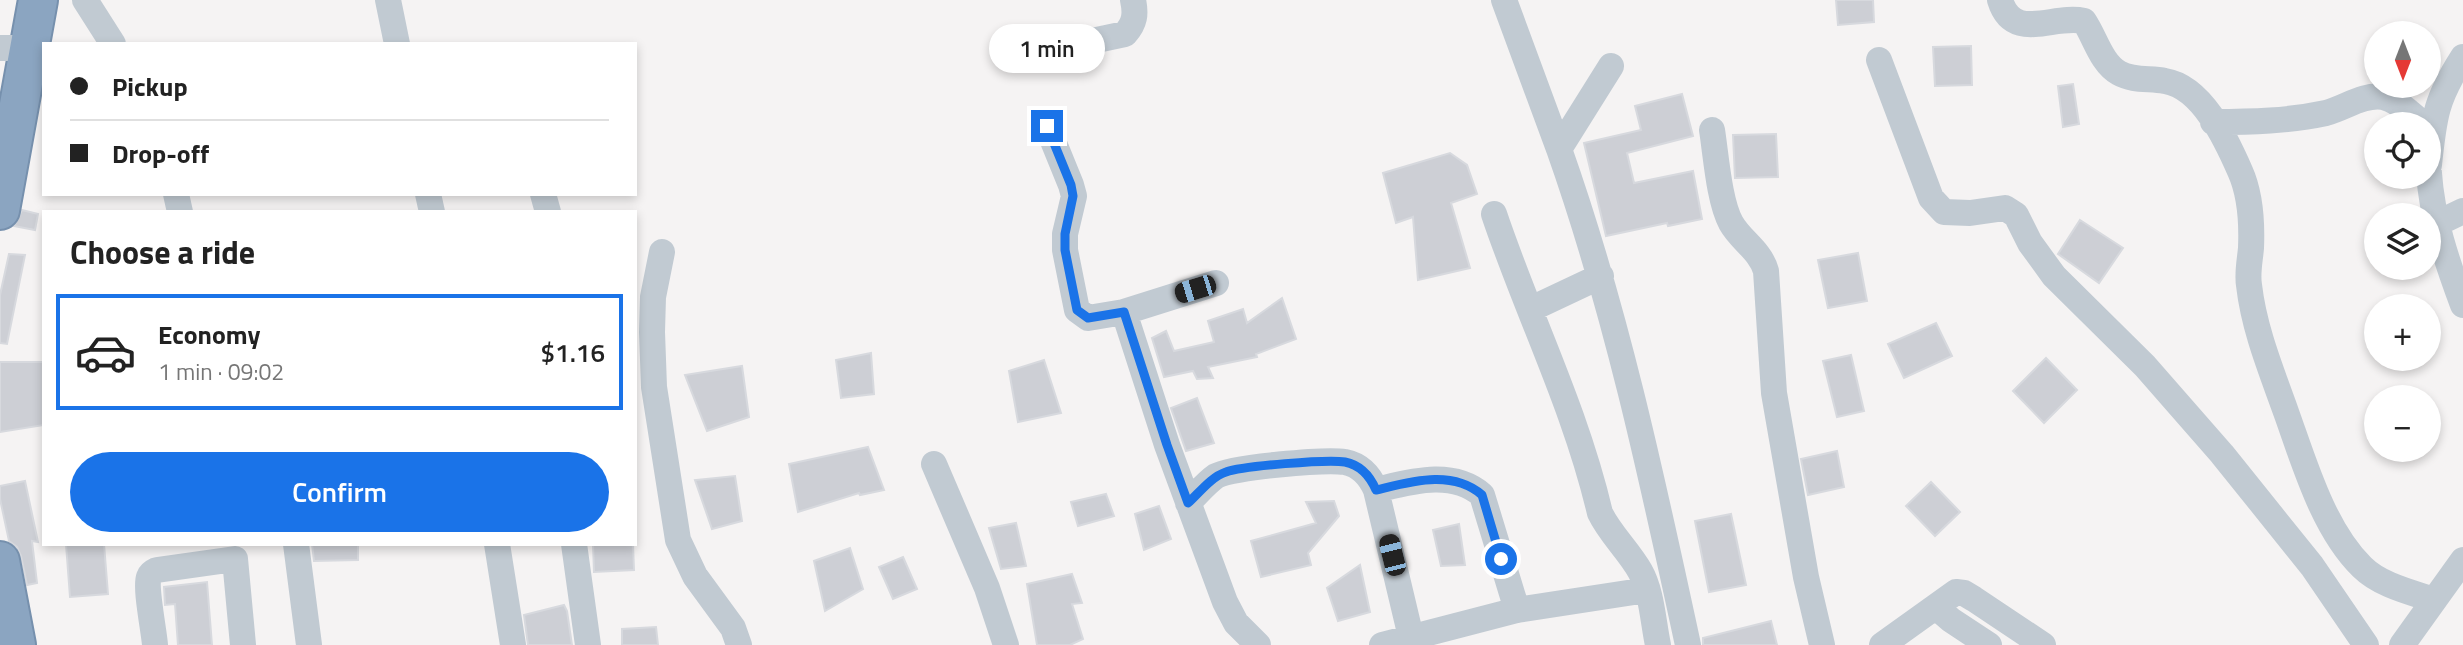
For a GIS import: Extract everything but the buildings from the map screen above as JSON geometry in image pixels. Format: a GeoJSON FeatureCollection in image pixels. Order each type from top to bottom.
{"type":"FeatureCollection","features":[{"type":"Feature","properties":{"kind":"highway"},"geometry":{"type":"LineString","coordinates":[[0,210],[20,0]]}},
{"type":"Feature","properties":{"kind":"highway"},"geometry":{"type":"LineString","coordinates":[[0,121],[14,47],[38,0]]}},
{"type":"Feature","properties":{"kind":"highway"},"geometry":{"type":"LineString","coordinates":[[0,561],[16,645]]}},
{"type":"Feature","properties":{"kind":"highway"},"geometry":{"type":"LineString","coordinates":[[0,636],[2,645]]}},
{"type":"Feature","properties":{"kind":"street"},"geometry":{"type":"LineString","coordinates":[[85,0],[112,42]]}},
{"type":"Feature","properties":{"kind":"street"},"geometry":{"type":"LineString","coordinates":[[388,0],[397,42]]}},
{"type":"Feature","properties":{"kind":"street"},"geometry":{"type":"LineString","coordinates":[[1012,58],[1125,34],[1133,26],[1136,12],[1133,0]]}},
{"type":"Feature","properties":{"kind":"street"},"geometry":{"type":"LineString","coordinates":[[1504,0],[1559,149],[1601,276],[1652,472],[1688,645]]}},
{"type":"Feature","properties":{"kind":"street"},"geometry":{"type":"LineString","coordinates":[[2000,0],[2007,15],[2024,25],[2074,19],[2084,21],[2110,66],[2119,73],[2135,79],[2180,85],[2195,96],[2213,121],[2241,172],[2248,198],[2251,245],[2248,282],[2257,330],[2308,471],[2332,526],[2347,550],[2364,569],[2380,580],[2434,600]]}},
{"type":"Feature","properties":{"kind":"street"},"geometry":{"type":"LineString","coordinates":[[2435,112],[2443,89],[2463,57]]}},
{"type":"Feature","properties":{"kind":"street"},"geometry":{"type":"LineString","coordinates":[[1879,60],[1931,198],[1944,212],[1954,214],[1997,208],[2012,210],[2030,243],[2054,276],[2153,375],[2284,530],[2366,645]]}},
{"type":"Feature","properties":{"kind":"street"},"geometry":{"type":"LineString","coordinates":[[1559,149],[1611,66]]}},
{"type":"Feature","properties":{"kind":"street"},"geometry":{"type":"LineString","coordinates":[[2213,121],[2251,122],[2294,118],[2329,112],[2365,98],[2379,97],[2389,99],[2406,112]]}},
{"type":"Feature","properties":{"kind":"street"},"geometry":{"type":"LineString","coordinates":[[1047,126],[1073,196],[1065,234],[1065,250],[1077,310],[1088,318],[1124,312],[1216,283]]}},
{"type":"Feature","properties":{"kind":"street"},"geometry":{"type":"LineString","coordinates":[[1712,130],[1725,209],[1737,232],[1763,260],[1766,271],[1774,393],[1806,577],[1822,645]]}},
{"type":"Feature","properties":{"kind":"street"},"geometry":{"type":"LineString","coordinates":[[2441,222],[2463,211]]}},
{"type":"Feature","properties":{"kind":"street"},"geometry":{"type":"LineString","coordinates":[[1494,214],[1577,429],[1600,513],[1641,573],[1658,645]]}},
{"type":"Feature","properties":{"kind":"street"},"geometry":{"type":"LineString","coordinates":[[2441,240],[2463,305]]}},
{"type":"Feature","properties":{"kind":"street"},"geometry":{"type":"LineString","coordinates":[[662,252],[653,297],[654,387],[678,540],[695,576],[733,628],[739,645]]}},
{"type":"Feature","properties":{"kind":"street"},"geometry":{"type":"LineString","coordinates":[[1531,309],[1601,276]]}},
{"type":"Feature","properties":{"kind":"street"},"geometry":{"type":"LineString","coordinates":[[1124,312],[1167,445],[1225,603],[1236,623],[1258,645]]}},
{"type":"Feature","properties":{"kind":"street"},"geometry":{"type":"LineString","coordinates":[[1188,503],[1216,476],[1228,471],[1304,463],[1345,462],[1361,469],[1372,480],[1376,490],[1411,636]]}},
{"type":"Feature","properties":{"kind":"street"},"geometry":{"type":"LineString","coordinates":[[934,464],[987,588],[1006,645]]}},
{"type":"Feature","properties":{"kind":"street"},"geometry":{"type":"LineString","coordinates":[[1376,490],[1421,480],[1444,479],[1475,489],[1482,495],[1517,610]]}},
{"type":"Feature","properties":{"kind":"street"},"geometry":{"type":"LineString","coordinates":[[296,546],[309,645]]}},
{"type":"Feature","properties":{"kind":"street"},"geometry":{"type":"LineString","coordinates":[[497,546],[513,645]]}},
{"type":"Feature","properties":{"kind":"street"},"geometry":{"type":"LineString","coordinates":[[574,546],[588,645]]}},
{"type":"Feature","properties":{"kind":"street"},"geometry":{"type":"LineString","coordinates":[[155,645],[149,588],[151,573],[234,552],[243,645]]}},
{"type":"Feature","properties":{"kind":"street"},"geometry":{"type":"LineString","coordinates":[[2402,645],[2463,560]]}},
{"type":"Feature","properties":{"kind":"street"},"geometry":{"type":"LineString","coordinates":[[1382,645],[1411,636],[1446,638],[1517,610],[1647,590]]}},
{"type":"Feature","properties":{"kind":"street"},"geometry":{"type":"LineString","coordinates":[[1882,645],[1956,592],[1964,593],[2043,645]]}},
{"type":"Feature","properties":{"kind":"street"},"geometry":{"type":"LineString","coordinates":[[1936,607],[1989,645]]}},
{"type":"Feature","properties":{"kind":"route"},"geometry":{"type":"LineString","coordinates":[[1047,126],[1073,196],[1065,234],[1065,250],[1073,300],[1081,315],[1088,318],[1124,312],[1188,503],[1216,476],[1228,471],[1304,463],[1345,462],[1361,469],[1372,480],[1376,490],[1421,480],[1444,479],[1475,489],[1482,495],[1501,559]]}}]}
